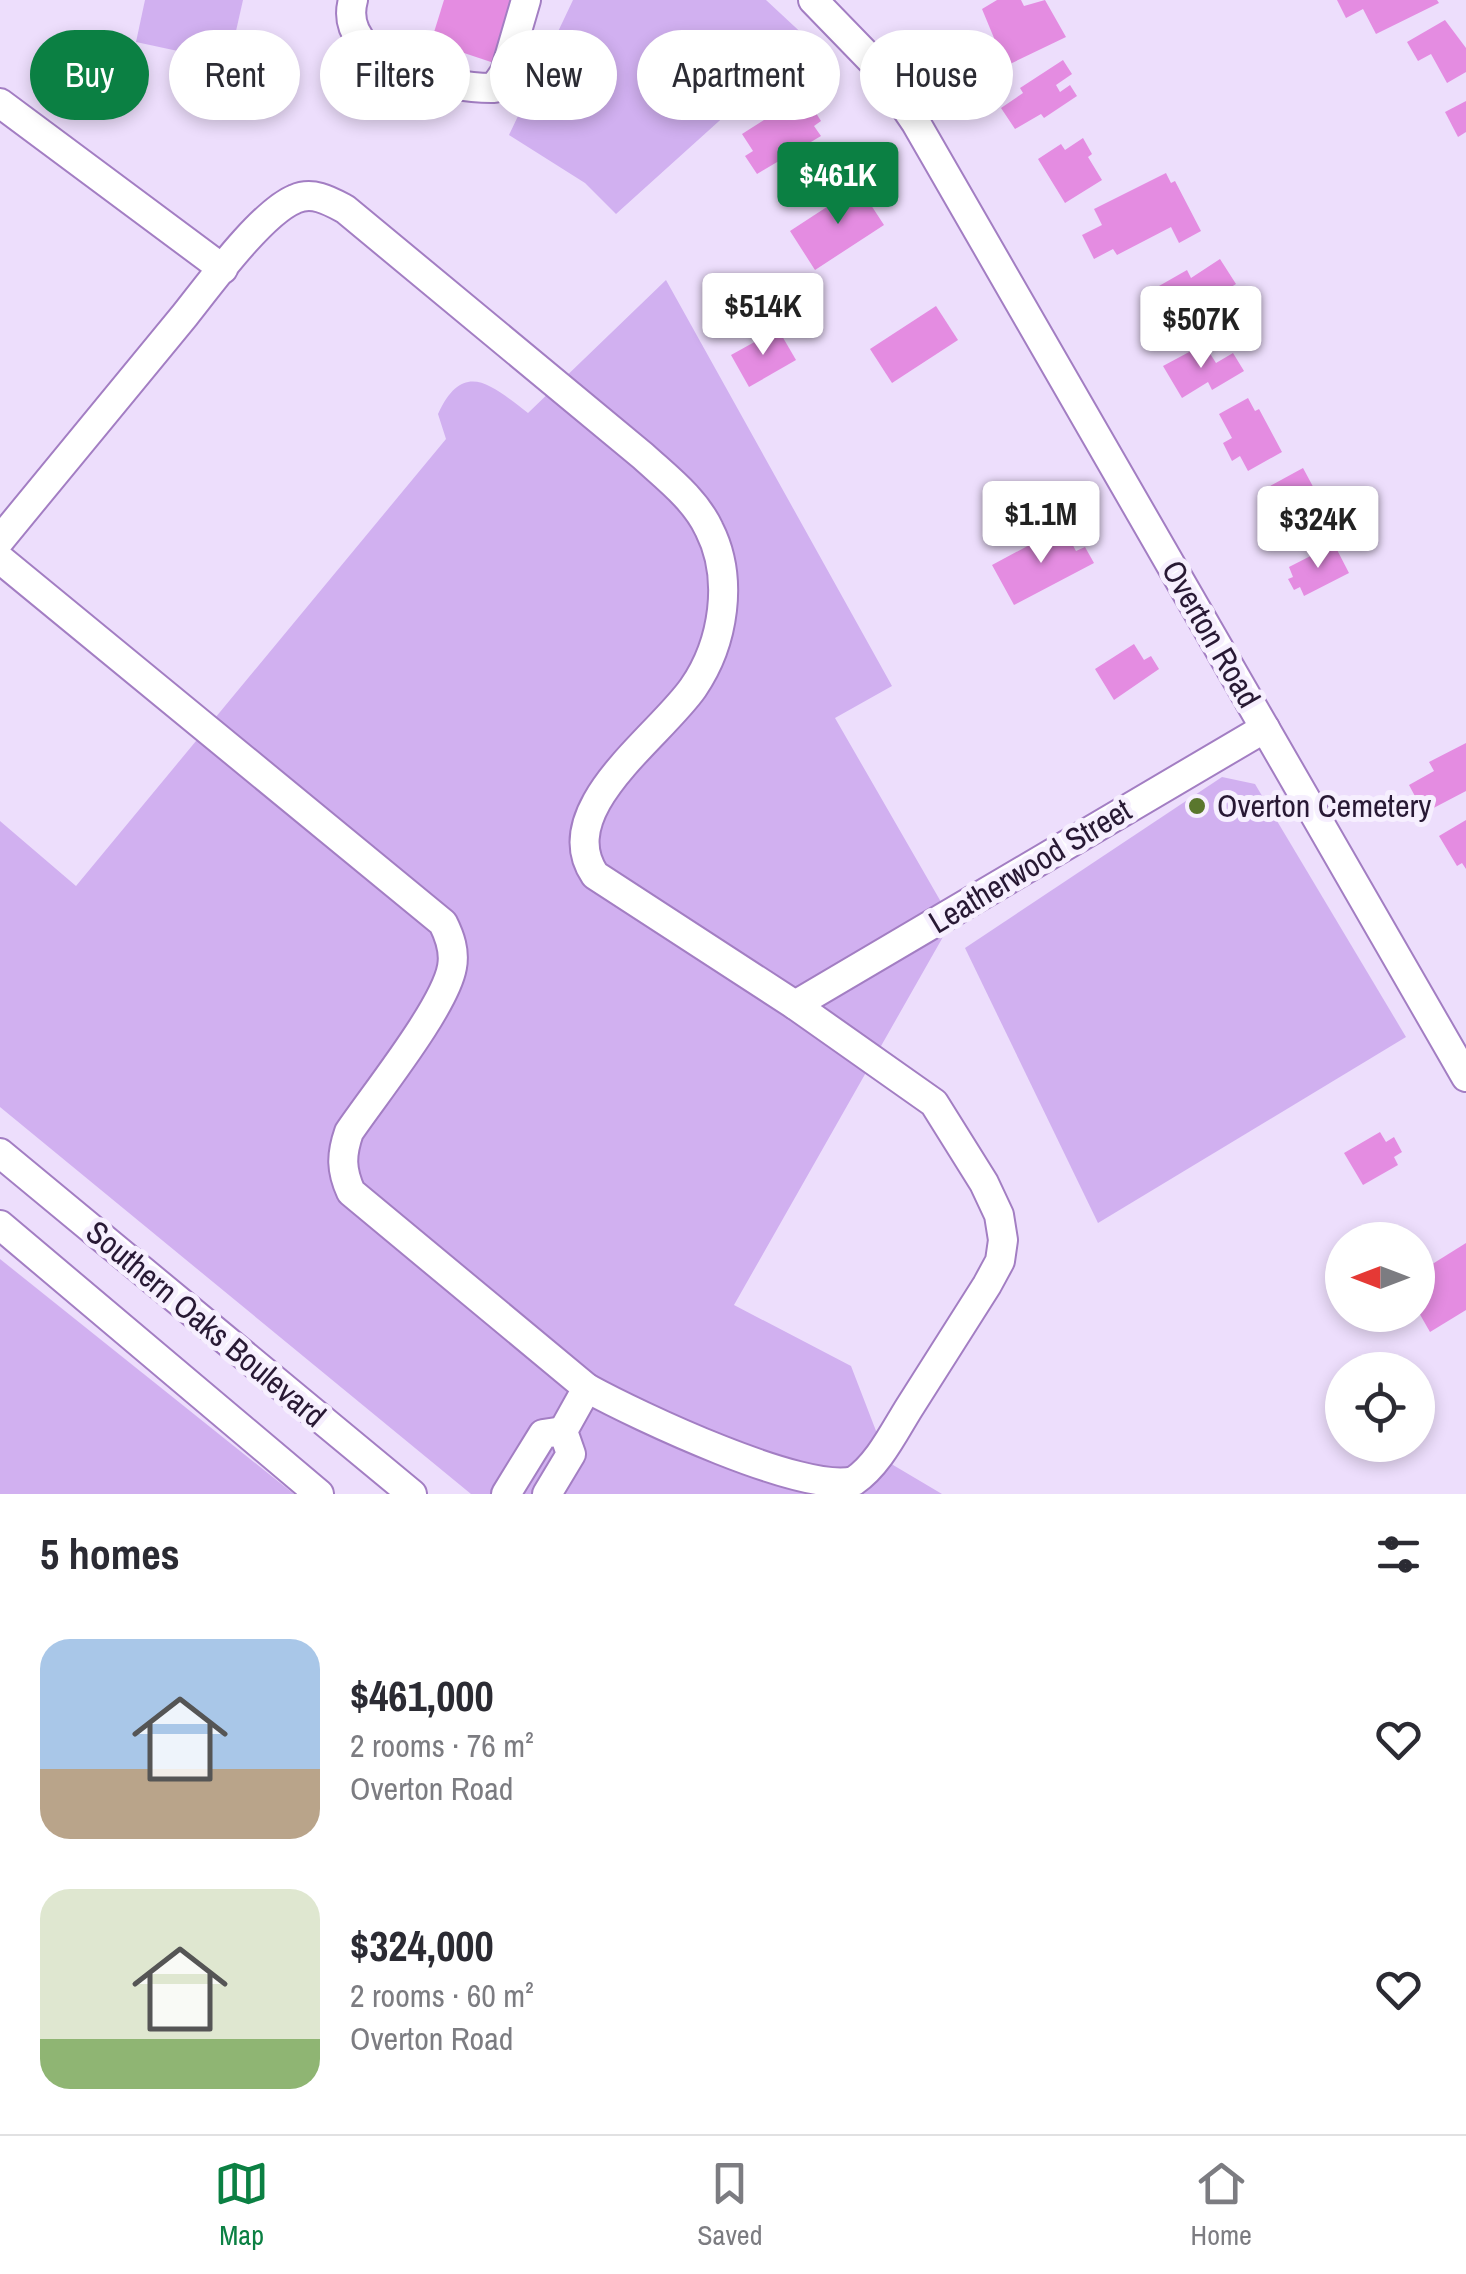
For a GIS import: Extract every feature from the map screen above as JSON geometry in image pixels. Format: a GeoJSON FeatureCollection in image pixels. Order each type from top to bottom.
{"type":"FeatureCollection","features":[{"type":"Feature","properties":{"kind":"street"},"geometry":{"type":"LineString","coordinates":[[352,0],[350,9],[356,28],[367,47],[404,72],[468,88],[494,88],[505,72],[526,0]]}},
{"type":"Feature","properties":{"kind":"street","name":"Overton Road"},"geometry":{"type":"LineString","coordinates":[[819,2],[878,67],[916,123],[1466,1076]]}},
{"type":"Feature","properties":{"kind":"street"},"geometry":{"type":"LineString","coordinates":[[0,104],[223,269]]}},
{"type":"Feature","properties":{"kind":"street"},"geometry":{"type":"LineString","coordinates":[[0,540],[268,218],[290,200],[304,196],[324,198],[346,210],[643,456],[688,498],[709,526],[722,560],[724,595],[718,631],[707,664],[692,689],[601,794],[588,815],[582,836],[584,859],[595,875],[796,1005],[934,1103],[984,1183],[999,1214],[1004,1240],[1000,1261],[987,1285],[868,1468],[852,1483],[828,1490],[800,1488],[679,1439],[588,1388],[351,1192],[342,1172],[342,1150],[349,1132],[444,994],[452,967],[452,942],[444,923],[0,560]]}},
{"type":"Feature","properties":{"kind":"street","name":"Leatherwood Street"},"geometry":{"type":"LineString","coordinates":[[796,1005],[1265,728]]}},
{"type":"Feature","properties":{"kind":"street","name":"Southern Oaks Boulevard"},"geometry":{"type":"LineString","coordinates":[[0,1153],[412,1494]]}},
{"type":"Feature","properties":{"kind":"street","name":"Southern Oaks Boulevard"},"geometry":{"type":"LineString","coordinates":[[0,1225],[319,1494]]}},
{"type":"Feature","properties":{"kind":"street"},"geometry":{"type":"LineString","coordinates":[[546,1494],[571,1454],[563,1431],[588,1388]]}},
{"type":"Feature","properties":{"kind":"street"},"geometry":{"type":"LineString","coordinates":[[506,1494],[543,1434],[563,1431]]}},
{"type":"Feature","properties":{"kind":"shaded area"},"geometry":{"type":"Polygon","coordinates":[[[145,0],[243,0],[236,30],[169,30],[169,49],[149,45],[149,30],[139,30],[145,0]]]}},
{"type":"Feature","properties":{"kind":"shaded area"},"geometry":{"type":"Polygon","coordinates":[[[573,0],[766,0],[798,30],[637,30],[637,120],[720,120],[616,214],[585,183],[509,135],[516,120],[617,120],[617,30],[559,30],[573,0]]]}},
{"type":"Feature","properties":{"kind":"shaded area"},"geometry":{"type":"Polygon","coordinates":[[[666,280],[892,686],[835,718],[952,921],[734,1305],[851,1366],[888,1462],[942,1494],[471,1494],[0,1107],[0,821],[76,886],[446,439],[438,414],[458,386],[479,382],[528,413],[666,280]]]}},
{"type":"Feature","properties":{"kind":"shaded area"},"geometry":{"type":"Polygon","coordinates":[[[1222,777],[1255,784],[1406,1037],[1098,1223],[965,948],[1222,777]]]}},
{"type":"Feature","properties":{"kind":"shaded area"},"geometry":{"type":"Polygon","coordinates":[[[0,1259],[294,1494],[0,1494],[0,1259]]]}},
{"type":"Feature","properties":{"kind":"building"},"geometry":{"type":"Polygon","coordinates":[[[444,0],[514,0],[504,30],[490,30],[490,62],[470,55],[470,30],[435,30],[444,0]]]}},
{"type":"Feature","properties":{"kind":"building"},"geometry":{"type":"Polygon","coordinates":[[[997,0],[1021,0],[1024,6],[1045,0],[1066,37],[1013,63],[1013,30],[991,30],[982,9],[997,0]]]}},
{"type":"Feature","properties":{"kind":"building"},"geometry":{"type":"Polygon","coordinates":[[[1337,0],[1439,3],[1376,34],[1363,9],[1346,18],[1337,0]]]}},
{"type":"Feature","properties":{"kind":"building"},"geometry":{"type":"Polygon","coordinates":[[[1445,20],[1466,48],[1466,72],[1447,83],[1431,54],[1418,61],[1407,42],[1445,20]]]}},
{"type":"Feature","properties":{"kind":"building"},"geometry":{"type":"Polygon","coordinates":[[[1063,60],[1072,74],[1056,85],[1060,92],[1070,85],[1077,96],[1044,118],[1041,114],[1015,129],[1009,120],[1013,120],[1013,100],[1023,93],[1020,88],[1063,60]]]}},
{"type":"Feature","properties":{"kind":"building"},"geometry":{"type":"Polygon","coordinates":[[[1466,101],[1466,132],[1458,137],[1445,112],[1466,101]]]}},
{"type":"Feature","properties":{"kind":"building"},"geometry":{"type":"Polygon","coordinates":[[[764,120],[821,121],[814,126],[821,136],[757,174],[745,156],[753,151],[742,134],[764,120]]]}},
{"type":"Feature","properties":{"kind":"building"},"geometry":{"type":"Polygon","coordinates":[[[1083,138],[1092,154],[1088,157],[1102,180],[1065,203],[1038,159],[1061,144],[1065,150],[1083,138]]]}},
{"type":"Feature","properties":{"kind":"building"},"geometry":{"type":"Polygon","coordinates":[[[1166,173],[1171,183],[1175,181],[1201,231],[1179,243],[1171,227],[1117,255],[1113,249],[1094,259],[1082,235],[1102,225],[1094,209],[1166,173]]]}},
{"type":"Feature","properties":{"kind":"building"},"geometry":{"type":"Polygon","coordinates":[[[865,182],[875,198],[869,202],[884,225],[815,270],[790,231],[865,182]]]}},
{"type":"Feature","properties":{"kind":"building"},"geometry":{"type":"Polygon","coordinates":[[[1220,259],[1236,284],[1173,323],[1152,290],[1187,270],[1191,278],[1220,259]]]}},
{"type":"Feature","properties":{"kind":"building"},"geometry":{"type":"Polygon","coordinates":[[[936,306],[958,340],[892,383],[870,349],[936,306]]]}},
{"type":"Feature","properties":{"kind":"building"},"geometry":{"type":"Polygon","coordinates":[[[778,329],[796,360],[749,387],[731,355],[778,329]]]}},
{"type":"Feature","properties":{"kind":"building"},"geometry":{"type":"Polygon","coordinates":[[[1204,344],[1216,363],[1233,353],[1244,371],[1212,390],[1208,382],[1182,398],[1163,366],[1204,344]]]}},
{"type":"Feature","properties":{"kind":"building"},"geometry":{"type":"Polygon","coordinates":[[[1248,398],[1255,411],[1259,409],[1282,452],[1248,471],[1240,456],[1232,461],[1223,443],[1232,438],[1219,414],[1248,398]]]}},
{"type":"Feature","properties":{"kind":"building"},"geometry":{"type":"Polygon","coordinates":[[[1303,468],[1324,507],[1288,527],[1282,515],[1276,519],[1261,491],[1303,468]]]}},
{"type":"Feature","properties":{"kind":"building"},"geometry":{"type":"Polygon","coordinates":[[[1063,527],[1076,551],[1085,547],[1094,563],[1014,605],[992,565],[1063,527]]]}},
{"type":"Feature","properties":{"kind":"building"},"geometry":{"type":"Polygon","coordinates":[[[1334,544],[1349,573],[1304,596],[1300,587],[1294,590],[1288,579],[1293,577],[1289,567],[1334,544]]]}},
{"type":"Feature","properties":{"kind":"building"},"geometry":{"type":"Polygon","coordinates":[[[1134,644],[1144,660],[1151,656],[1159,669],[1114,700],[1095,669],[1134,644]]]}},
{"type":"Feature","properties":{"kind":"building"},"geometry":{"type":"Polygon","coordinates":[[[1466,743],[1466,791],[1424,813],[1409,785],[1434,771],[1429,762],[1466,743]]]}},
{"type":"Feature","properties":{"kind":"building"},"geometry":{"type":"Polygon","coordinates":[[[1466,820],[1466,869],[1462,863],[1457,866],[1439,836],[1466,820]]]}},
{"type":"Feature","properties":{"kind":"building"},"geometry":{"type":"Polygon","coordinates":[[[1380,1132],[1386,1142],[1394,1137],[1402,1152],[1394,1157],[1398,1165],[1363,1185],[1344,1153],[1380,1132]]]}},
{"type":"Feature","properties":{"kind":"building"},"geometry":{"type":"Polygon","coordinates":[[[1466,1243],[1466,1310],[1435,1329],[1435,1262],[1466,1243]]]}},
{"type":"Feature","properties":{"kind":"place","name":"Overton Cemetery"},"geometry":{"type":"Point","coordinates":[1197,806]}}]}
